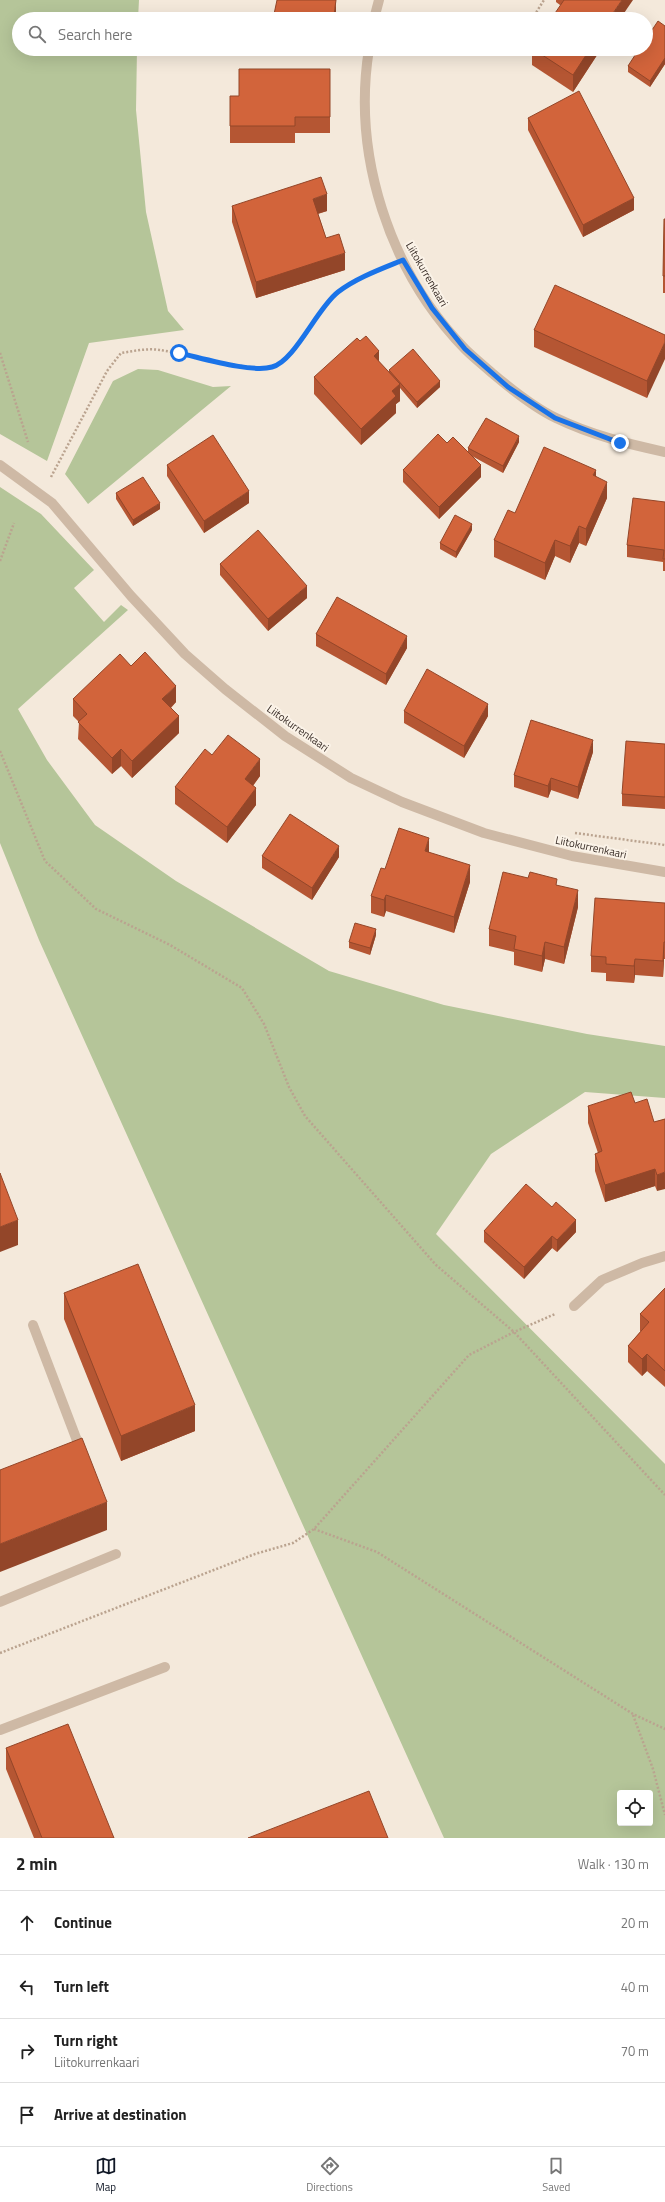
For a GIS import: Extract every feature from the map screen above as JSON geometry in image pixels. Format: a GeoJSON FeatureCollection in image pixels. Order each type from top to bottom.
{"type":"FeatureCollection","features":[{"type":"Feature","properties":{"kind":"street"},"geometry":{"type":"LineString","coordinates":[[376,12],[379,0]]}},
{"type":"Feature","properties":{"kind":"street","name":"Liitokurrenkaari"},"geometry":{"type":"LineString","coordinates":[[368,56],[364,78],[366,140],[378,199],[403,260],[432,308],[460,343],[508,387],[555,418],[620,443],[665,452]]}},
{"type":"Feature","properties":{"kind":"street","name":"Liitokurrenkaari"},"geometry":{"type":"LineString","coordinates":[[0,465],[52,503],[147,613],[185,654],[225,689],[285,736],[351,778],[402,802],[484,833],[572,856],[665,872]]}},
{"type":"Feature","properties":{"kind":"street"},"geometry":{"type":"LineString","coordinates":[[574,1306],[602,1280],[642,1263],[665,1256]]}},
{"type":"Feature","properties":{"kind":"street"},"geometry":{"type":"LineString","coordinates":[[33,1325],[81,1452],[78,1460]]}},
{"type":"Feature","properties":{"kind":"street"},"geometry":{"type":"LineString","coordinates":[[0,1602],[116,1554]]}},
{"type":"Feature","properties":{"kind":"street"},"geometry":{"type":"LineString","coordinates":[[0,1730],[166,1667]]}},
{"type":"Feature","properties":{"kind":"path"},"geometry":{"type":"LineString","coordinates":[[536,12],[544,0]]}},
{"type":"Feature","properties":{"kind":"path"},"geometry":{"type":"LineString","coordinates":[[51,477],[107,371],[121,353],[158,350],[250,367],[273,367],[293,352],[317,316],[337,293],[362,277],[403,260]]}},
{"type":"Feature","properties":{"kind":"path"},"geometry":{"type":"LineString","coordinates":[[0,353],[28,442]]}},
{"type":"Feature","properties":{"kind":"path"},"geometry":{"type":"LineString","coordinates":[[45,473],[57,482]]}},
{"type":"Feature","properties":{"kind":"path"},"geometry":{"type":"LineString","coordinates":[[0,561],[14,523]]}},
{"type":"Feature","properties":{"kind":"path"},"geometry":{"type":"LineString","coordinates":[[0,751],[45,861],[96,909],[170,945],[242,988],[264,1024],[289,1087],[305,1116],[436,1265],[514,1332],[665,1495]]}},
{"type":"Feature","properties":{"kind":"path"},"geometry":{"type":"LineString","coordinates":[[572,833],[665,846]]}},
{"type":"Feature","properties":{"kind":"path"},"geometry":{"type":"LineString","coordinates":[[0,1653],[255,1554],[293,1543],[314,1529],[464,1359],[514,1332],[574,1306]]}},
{"type":"Feature","properties":{"kind":"path"},"geometry":{"type":"LineString","coordinates":[[314,1529],[377,1552],[633,1714],[665,1729]]}},
{"type":"Feature","properties":{"kind":"path"},"geometry":{"type":"LineString","coordinates":[[633,1714],[653,1769],[665,1815]]}},
{"type":"Feature","properties":{"kind":"green space"},"geometry":{"type":"Polygon","coordinates":[[[0,0],[139,0],[138,12],[12,12],[12,56],[137,56],[136,110],[146,212],[168,311],[184,330],[89,343],[47,461],[0,434],[0,0]]]}},
{"type":"Feature","properties":{"kind":"green space"},"geometry":{"type":"Polygon","coordinates":[[[138,369],[158,370],[213,387],[231,386],[88,504],[65,474],[113,381],[138,369]]]}},
{"type":"Feature","properties":{"kind":"green space"},"geometry":{"type":"Polygon","coordinates":[[[0,487],[41,514],[94,570],[74,588],[104,622],[121,605],[128,610],[18,709],[47,760],[95,825],[176,881],[329,971],[444,1005],[587,1034],[665,1046],[665,1098],[585,1092],[491,1154],[436,1234],[665,1464],[665,1838],[444,1838],[39,940],[0,843],[0,487]]]}},
{"type":"Feature","properties":{"kind":"building"},"geometry":{"type":"Polygon","coordinates":[[[277,0],[336,0],[334,12],[274,12],[277,0]]]}},
{"type":"Feature","properties":{"kind":"building"},"geometry":{"type":"Polygon","coordinates":[[[564,0],[622,0],[614,12],[556,12],[564,0]]]}},
{"type":"Feature","properties":{"kind":"building"},"geometry":{"type":"Polygon","coordinates":[[[658,21],[665,26],[665,58],[650,81],[628,66],[634,56],[653,56],[653,28],[658,21]]]}},
{"type":"Feature","properties":{"kind":"building"},"geometry":{"type":"Polygon","coordinates":[[[544,56],[585,56],[573,75],[544,56]]]}},
{"type":"Feature","properties":{"kind":"building"},"geometry":{"type":"Polygon","coordinates":[[[239,69],[330,69],[330,117],[295,117],[295,126],[230,126],[230,96],[239,96],[239,69]]]}},
{"type":"Feature","properties":{"kind":"building"},"geometry":{"type":"Polygon","coordinates":[[[579,91],[634,198],[583,225],[528,118],[579,91]]]}},
{"type":"Feature","properties":{"kind":"building"},"geometry":{"type":"Polygon","coordinates":[[[321,177],[327,194],[313,199],[326,238],[339,234],[345,253],[256,282],[232,206],[321,177]]]}},
{"type":"Feature","properties":{"kind":"building"},"geometry":{"type":"Polygon","coordinates":[[[664,219],[665,276],[663,276],[664,219]]]}},
{"type":"Feature","properties":{"kind":"building"},"geometry":{"type":"Polygon","coordinates":[[[555,285],[665,335],[665,342],[647,381],[534,330],[555,285]]]}},
{"type":"Feature","properties":{"kind":"building"},"geometry":{"type":"Polygon","coordinates":[[[366,336],[379,351],[374,356],[400,384],[392,391],[396,396],[361,429],[314,377],[357,338],[360,341],[366,336]]]}},
{"type":"Feature","properties":{"kind":"building"},"geometry":{"type":"Polygon","coordinates":[[[413,349],[440,381],[417,402],[389,370],[413,349]]]}},
{"type":"Feature","properties":{"kind":"building"},"geometry":{"type":"Polygon","coordinates":[[[486,418],[519,436],[503,466],[468,448],[486,418]]]}},
{"type":"Feature","properties":{"kind":"building"},"geometry":{"type":"Polygon","coordinates":[[[438,434],[447,443],[453,437],[481,465],[439,507],[403,470],[438,434]]]}},
{"type":"Feature","properties":{"kind":"building"},"geometry":{"type":"Polygon","coordinates":[[[213,435],[249,491],[204,521],[167,465],[213,435]]]}},
{"type":"Feature","properties":{"kind":"building"},"geometry":{"type":"Polygon","coordinates":[[[544,447],[596,470],[593,475],[607,482],[586,529],[579,526],[570,546],[555,540],[545,563],[494,540],[508,510],[515,513],[544,447]]]}},
{"type":"Feature","properties":{"kind":"building"},"geometry":{"type":"Polygon","coordinates":[[[143,477],[160,503],[133,520],[116,493],[143,477]]]}},
{"type":"Feature","properties":{"kind":"building"},"geometry":{"type":"Polygon","coordinates":[[[633,498],[665,502],[665,559],[663,559],[664,550],[627,545],[633,498]]]}},
{"type":"Feature","properties":{"kind":"building"},"geometry":{"type":"Polygon","coordinates":[[[455,515],[472,524],[456,552],[440,543],[455,515]]]}},
{"type":"Feature","properties":{"kind":"building"},"geometry":{"type":"Polygon","coordinates":[[[258,530],[307,586],[268,619],[220,564],[258,530]]]}},
{"type":"Feature","properties":{"kind":"building"},"geometry":{"type":"Polygon","coordinates":[[[337,597],[407,636],[386,674],[316,634],[337,597]]]}},
{"type":"Feature","properties":{"kind":"building"},"geometry":{"type":"Polygon","coordinates":[[[145,652],[176,686],[162,699],[179,716],[132,761],[121,749],[112,758],[78,722],[87,714],[73,699],[120,654],[131,666],[145,652]]]}},
{"type":"Feature","properties":{"kind":"building"},"geometry":{"type":"Polygon","coordinates":[[[427,669],[488,704],[464,746],[404,711],[427,669]]]}},
{"type":"Feature","properties":{"kind":"building"},"geometry":{"type":"Polygon","coordinates":[[[531,720],[593,740],[578,787],[551,778],[548,786],[514,775],[531,720]]]}},
{"type":"Feature","properties":{"kind":"building"},"geometry":{"type":"Polygon","coordinates":[[[228,735],[260,759],[245,779],[256,788],[227,827],[175,787],[205,749],[212,755],[228,735]]]}},
{"type":"Feature","properties":{"kind":"building"},"geometry":{"type":"Polygon","coordinates":[[[626,741],[665,744],[665,797],[622,794],[626,741]]]}},
{"type":"Feature","properties":{"kind":"building"},"geometry":{"type":"Polygon","coordinates":[[[290,814],[339,846],[312,888],[262,856],[290,814]]]}},
{"type":"Feature","properties":{"kind":"building"},"geometry":{"type":"Polygon","coordinates":[[[399,828],[429,838],[425,851],[470,865],[454,917],[386,895],[384,900],[371,896],[381,868],[385,869],[399,828]]]}},
{"type":"Feature","properties":{"kind":"building"},"geometry":{"type":"Polygon","coordinates":[[[503,872],[528,878],[530,872],[557,879],[556,885],[578,890],[564,947],[545,942],[542,956],[514,949],[516,936],[489,929],[503,872]]]}},
{"type":"Feature","properties":{"kind":"building"},"geometry":{"type":"Polygon","coordinates":[[[595,898],[665,903],[665,942],[663,961],[635,959],[634,966],[606,964],[606,957],[591,956],[595,898]]]}},
{"type":"Feature","properties":{"kind":"building"},"geometry":{"type":"Polygon","coordinates":[[[355,923],[376,929],[370,948],[349,942],[355,923]]]}},
{"type":"Feature","properties":{"kind":"building"},"geometry":{"type":"Polygon","coordinates":[[[631,1092],[635,1103],[647,1099],[654,1122],[665,1119],[665,1172],[657,1175],[655,1169],[605,1185],[595,1154],[602,1151],[588,1106],[631,1092]]]}},
{"type":"Feature","properties":{"kind":"building"},"geometry":{"type":"Polygon","coordinates":[[[0,1173],[18,1220],[0,1227],[0,1173]]]}},
{"type":"Feature","properties":{"kind":"building"},"geometry":{"type":"Polygon","coordinates":[[[526,1184],[552,1207],[556,1202],[576,1220],[557,1240],[552,1236],[524,1267],[484,1231],[526,1184]]]}},
{"type":"Feature","properties":{"kind":"building"},"geometry":{"type":"Polygon","coordinates":[[[138,1264],[195,1405],[121,1436],[64,1293],[138,1264]]]}},
{"type":"Feature","properties":{"kind":"building"},"geometry":{"type":"Polygon","coordinates":[[[665,1288],[665,1371],[647,1354],[642,1359],[628,1346],[649,1322],[640,1314],[665,1288]]]}},
{"type":"Feature","properties":{"kind":"building"},"geometry":{"type":"Polygon","coordinates":[[[82,1438],[107,1502],[0,1544],[0,1470],[82,1438]]]}},
{"type":"Feature","properties":{"kind":"building"},"geometry":{"type":"Polygon","coordinates":[[[68,1724],[114,1838],[42,1838],[6,1748],[68,1724]]]}},
{"type":"Feature","properties":{"kind":"building"},"geometry":{"type":"Polygon","coordinates":[[[369,1791],[388,1838],[248,1838],[369,1791]]]}},
{"type":"Feature","properties":{"kind":"route"},"geometry":{"type":"LineString","coordinates":[[179,353],[250,367],[273,367],[293,352],[317,316],[337,293],[362,277],[403,260],[432,308],[465,349],[508,387],[555,418],[620,443]]}}]}
